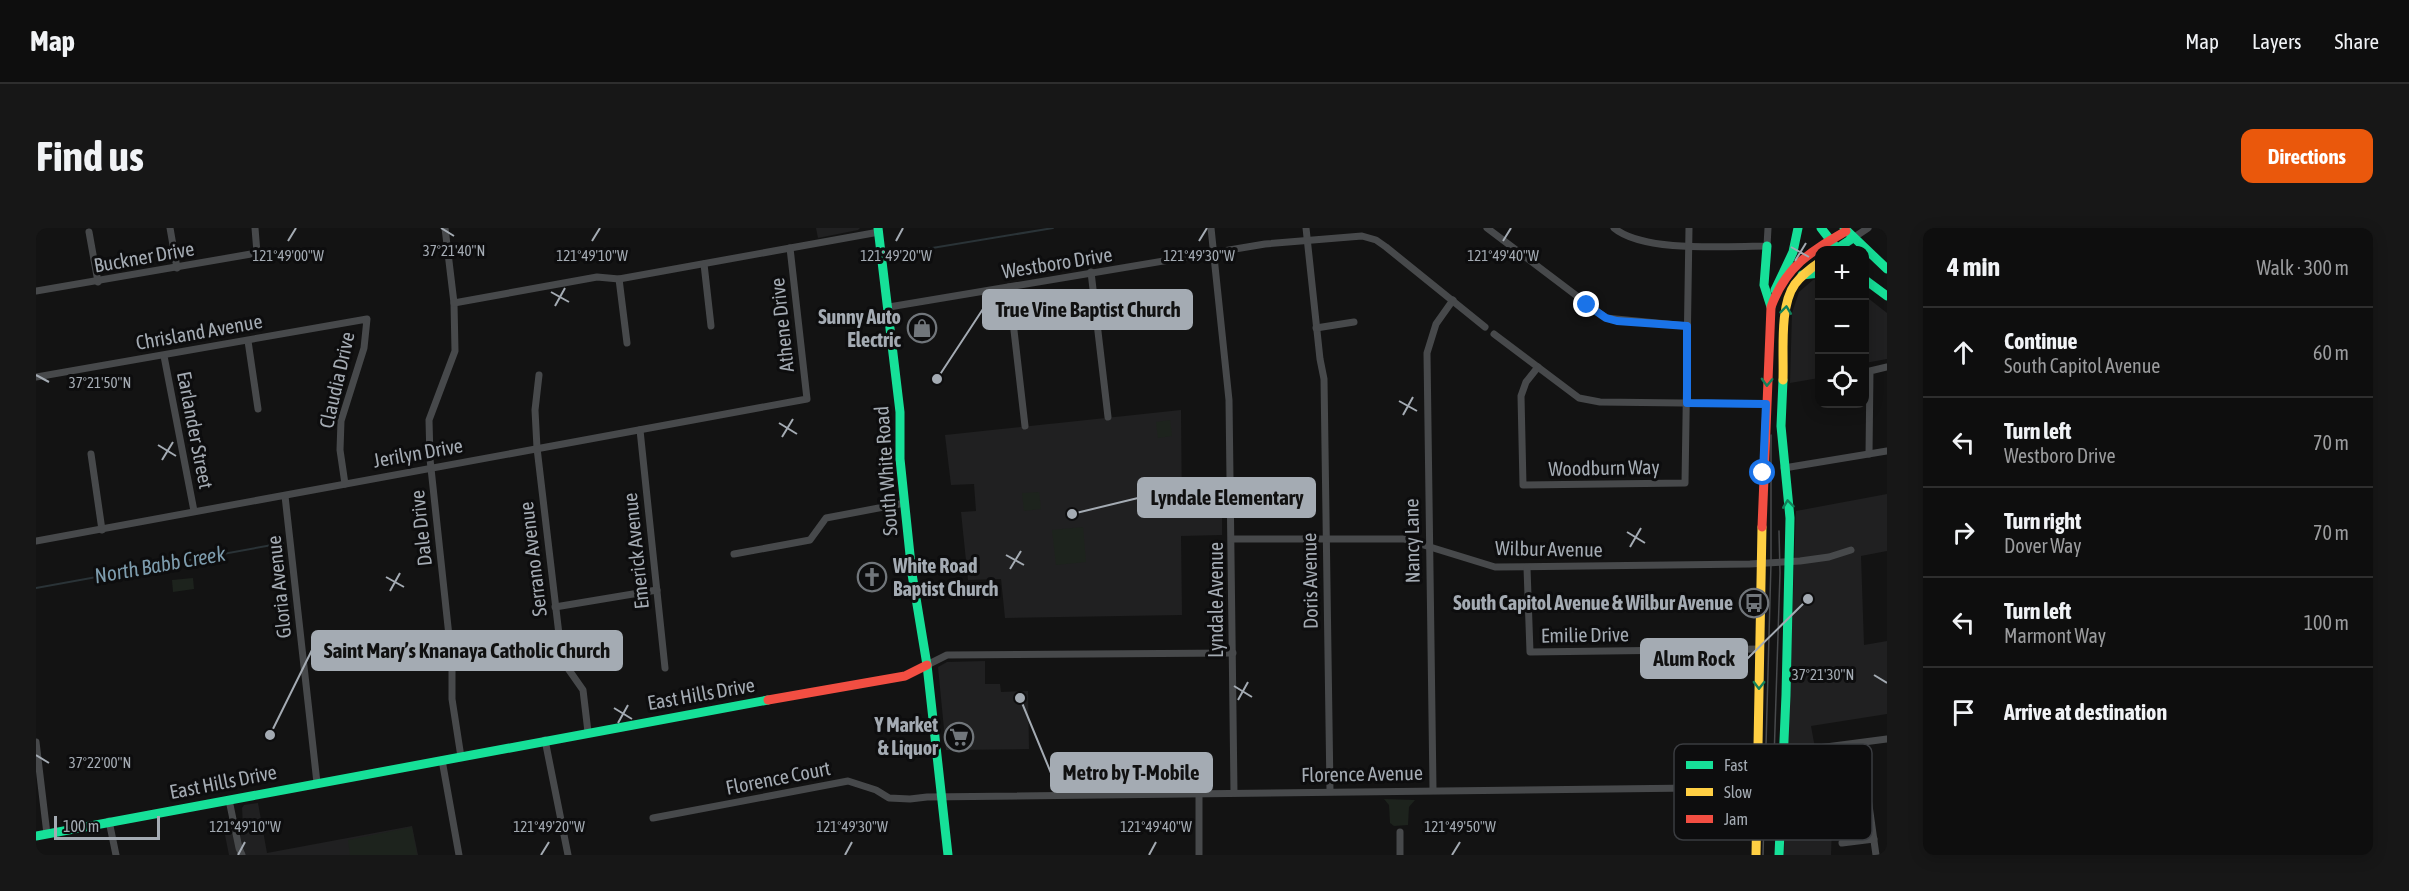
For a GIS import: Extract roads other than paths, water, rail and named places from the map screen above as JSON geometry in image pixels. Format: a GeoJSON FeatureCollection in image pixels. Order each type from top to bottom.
{"type":"FeatureCollection","features":[{"type":"Feature","properties":{"kind":"main road"},"geometry":{"type":"LineString","coordinates":[[1758,744],[1761,564],[1771,307],[1784,268],[1795,249],[1798,228]]}},
{"type":"Feature","properties":{"kind":"main road"},"geometry":{"type":"LineString","coordinates":[[1821,228],[1834,246]]}},
{"type":"Feature","properties":{"kind":"main road"},"geometry":{"type":"LineString","coordinates":[[1775,290],[1799,261],[1847,229],[1853,238],[1887,269]]}},
{"type":"Feature","properties":{"kind":"main road","name":"South White Road"},"geometry":{"type":"LineString","coordinates":[[878,230],[890,307],[900,411],[900,459],[914,584],[927,665],[948,855]]}},
{"type":"Feature","properties":{"kind":"main road"},"geometry":{"type":"LineString","coordinates":[[1842,246],[1853,238]]}},
{"type":"Feature","properties":{"kind":"main road"},"geometry":{"type":"LineString","coordinates":[[1767,246],[1764,288],[1771,307]]}},
{"type":"Feature","properties":{"kind":"main road"},"geometry":{"type":"LineString","coordinates":[[1784,744],[1790,518],[1781,426],[1785,314],[1788,296],[1802,275],[1815,266]]}},
{"type":"Feature","properties":{"kind":"main road"},"geometry":{"type":"LineString","coordinates":[[1802,275],[1815,274]]}},
{"type":"Feature","properties":{"kind":"main road"},"geometry":{"type":"LineString","coordinates":[[1869,283],[1887,296]]}},
{"type":"Feature","properties":{"kind":"main road","name":"East Hills Drive"},"geometry":{"type":"LineString","coordinates":[[36,836],[109,820],[905,676],[927,665]]}},
{"type":"Feature","properties":{"kind":"main road"},"geometry":{"type":"LineString","coordinates":[[1756,840],[1756,855]]}},
{"type":"Feature","properties":{"kind":"main road"},"geometry":{"type":"LineString","coordinates":[[1779,855],[1780,840]]}},
{"type":"Feature","properties":{"kind":"street"},"geometry":{"type":"LineString","coordinates":[[171,228],[177,268]]}},
{"type":"Feature","properties":{"kind":"street","name":"Buckner Drive"},"geometry":{"type":"LineString","coordinates":[[36,291],[257,253],[255,228]]}},
{"type":"Feature","properties":{"kind":"street","name":"Dale Drive"},"geometry":{"type":"LineString","coordinates":[[445,228],[454,303],[455,351],[429,420],[431,468],[452,664],[452,699],[460,757]]}},
{"type":"Feature","properties":{"kind":"street","name":"Lyndale Avenue"},"geometry":{"type":"LineString","coordinates":[[1211,228],[1229,400],[1234,792]]}},
{"type":"Feature","properties":{"kind":"street","name":"Doris Avenue"},"geometry":{"type":"LineString","coordinates":[[1306,228],[1316,328],[1324,379],[1330,791]]}},
{"type":"Feature","properties":{"kind":"street"},"geometry":{"type":"LineString","coordinates":[[1372,228],[1369,237],[1386,247],[1485,327]]}},
{"type":"Feature","properties":{"kind":"street"},"geometry":{"type":"LineString","coordinates":[[1487,228],[1606,318],[1687,326]]}},
{"type":"Feature","properties":{"kind":"street"},"geometry":{"type":"LineString","coordinates":[[1614,228],[1620,233],[1644,242],[1767,246],[1768,228]]}},
{"type":"Feature","properties":{"kind":"street"},"geometry":{"type":"LineString","coordinates":[[1687,403],[1689,228]]}},
{"type":"Feature","properties":{"kind":"street"},"geometry":{"type":"LineString","coordinates":[[1853,238],[1868,228]]}},
{"type":"Feature","properties":{"kind":"street"},"geometry":{"type":"LineString","coordinates":[[454,303],[597,278],[620,279],[878,230]]}},
{"type":"Feature","properties":{"kind":"street"},"geometry":{"type":"LineString","coordinates":[[89,232],[98,282]]}},
{"type":"Feature","properties":{"kind":"street","name":"Westboro Drive"},"geometry":{"type":"LineString","coordinates":[[890,307],[1091,272],[1308,239],[1351,235],[1369,237]]}},
{"type":"Feature","properties":{"kind":"street","name":"Athene Drive"},"geometry":{"type":"LineString","coordinates":[[790,248],[807,399]]}},
{"type":"Feature","properties":{"kind":"street"},"geometry":{"type":"LineString","coordinates":[[704,264],[711,326]]}},
{"type":"Feature","properties":{"kind":"street"},"geometry":{"type":"LineString","coordinates":[[1091,272],[1108,417]]}},
{"type":"Feature","properties":{"kind":"street"},"geometry":{"type":"LineString","coordinates":[[620,279],[627,343]]}},
{"type":"Feature","properties":{"kind":"street"},"geometry":{"type":"LineString","coordinates":[[1009,287],[1025,426]]}},
{"type":"Feature","properties":{"kind":"street","name":"Nancy Lane"},"geometry":{"type":"LineString","coordinates":[[1433,789],[1427,353],[1436,324],[1453,300]]}},
{"type":"Feature","properties":{"kind":"street","name":"Chrisland Avenue"},"geometry":{"type":"LineString","coordinates":[[36,377],[367,319]]}},
{"type":"Feature","properties":{"kind":"street","name":"Claudia Drive"},"geometry":{"type":"LineString","coordinates":[[345,484],[340,450],[341,421],[364,348],[367,319]]}},
{"type":"Feature","properties":{"kind":"street"},"geometry":{"type":"LineString","coordinates":[[1316,328],[1354,322]]}},
{"type":"Feature","properties":{"kind":"street"},"geometry":{"type":"LineString","coordinates":[[1494,334],[1579,398],[1600,402],[1766,404]]}},
{"type":"Feature","properties":{"kind":"street"},"geometry":{"type":"LineString","coordinates":[[248,341],[258,409]]}},
{"type":"Feature","properties":{"kind":"street","name":"Earlander Street"},"geometry":{"type":"LineString","coordinates":[[164,356],[194,511]]}},
{"type":"Feature","properties":{"kind":"street","name":"Woodburn Way"},"geometry":{"type":"LineString","coordinates":[[1538,367],[1526,382],[1521,396],[1522,485],[1685,483],[1687,403]]}},
{"type":"Feature","properties":{"kind":"street"},"geometry":{"type":"LineString","coordinates":[[1869,454],[1870,371],[1887,367]]}},
{"type":"Feature","properties":{"kind":"street","name":"Serrano Avenue"},"geometry":{"type":"LineString","coordinates":[[539,375],[535,410],[537,448],[562,660],[583,690],[588,732]]}},
{"type":"Feature","properties":{"kind":"street","name":"Jerilyn Drive"},"geometry":{"type":"LineString","coordinates":[[36,541],[807,399]]}},
{"type":"Feature","properties":{"kind":"street","name":"Emerick Avenue"},"geometry":{"type":"LineString","coordinates":[[640,430],[665,668]]}},
{"type":"Feature","properties":{"kind":"street"},"geometry":{"type":"LineString","coordinates":[[1784,468],[1887,451]]}},
{"type":"Feature","properties":{"kind":"street"},"geometry":{"type":"LineString","coordinates":[[91,454],[102,530]]}},
{"type":"Feature","properties":{"kind":"street","name":"Gloria Avenue"},"geometry":{"type":"LineString","coordinates":[[285,496],[317,783]]}},
{"type":"Feature","properties":{"kind":"street"},"geometry":{"type":"LineString","coordinates":[[734,554],[800,544],[810,540],[826,518],[905,503]]}},
{"type":"Feature","properties":{"kind":"street","name":"Wilbur Avenue"},"geometry":{"type":"LineString","coordinates":[[1232,539],[1404,539],[1495,567],[1527,568],[1761,564],[1828,557],[1851,550]]}},
{"type":"Feature","properties":{"kind":"street","name":"Emilie Drive"},"geometry":{"type":"LineString","coordinates":[[1527,568],[1530,652],[1760,649]]}},
{"type":"Feature","properties":{"kind":"street"},"geometry":{"type":"LineString","coordinates":[[555,606],[657,590]]}},
{"type":"Feature","properties":{"kind":"street","name":"East Hills Drive"},"geometry":{"type":"LineString","coordinates":[[927,665],[947,655],[1233,652]]}},
{"type":"Feature","properties":{"kind":"street"},"geometry":{"type":"LineString","coordinates":[[1849,744],[1887,739]]}},
{"type":"Feature","properties":{"kind":"street"},"geometry":{"type":"LineString","coordinates":[[544,740],[568,855]]}},
{"type":"Feature","properties":{"kind":"street"},"geometry":{"type":"LineString","coordinates":[[36,742],[47,834]]}},
{"type":"Feature","properties":{"kind":"street"},"geometry":{"type":"LineString","coordinates":[[442,760],[459,855]]}},
{"type":"Feature","properties":{"kind":"street","name":"Florence Court"},"geometry":{"type":"LineString","coordinates":[[653,818],[848,781],[876,790],[889,798],[942,796]]}},
{"type":"Feature","properties":{"kind":"street","name":"Florence Avenue"},"geometry":{"type":"LineString","coordinates":[[942,796],[1674,787]]}},
{"type":"Feature","properties":{"kind":"street"},"geometry":{"type":"LineString","coordinates":[[1199,793],[1199,855]]}},
{"type":"Feature","properties":{"kind":"street"},"geometry":{"type":"LineString","coordinates":[[229,800],[238,848],[242,855]]}},
{"type":"Feature","properties":{"kind":"street"},"geometry":{"type":"LineString","coordinates":[[109,820],[116,855]]}},
{"type":"Feature","properties":{"kind":"street"},"geometry":{"type":"LineString","coordinates":[[1872,826],[1876,855]]}},
{"type":"Feature","properties":{"kind":"street"},"geometry":{"type":"LineString","coordinates":[[1400,832],[1400,855]]}},
{"type":"Feature","properties":{"kind":"street"},"geometry":{"type":"LineString","coordinates":[[1842,843],[1866,840]]}},
{"type":"Feature","properties":{"kind":"waterway","name":"North Babb Creek"},"geometry":{"type":"LineString","coordinates":[[896,254],[1053,228]]}},
{"type":"Feature","properties":{"kind":"waterway","name":"North Babb Creek"},"geometry":{"type":"LineString","coordinates":[[36,588],[283,543]]}},
{"type":"Feature","properties":{"kind":"tram line"},"geometry":{"type":"LineString","coordinates":[[1766,744],[1771,563],[1771,435]]}},
{"type":"Feature","properties":{"kind":"tram line"},"geometry":{"type":"LineString","coordinates":[[1774,744],[1780,573],[1779,531]]}},
{"type":"Feature","properties":{"kind":"tram line"},"geometry":{"type":"LineString","coordinates":[[1763,840],[1763,855]]}},
{"type":"Feature","properties":{"kind":"place","name":"Sunny Auto Electric"},"geometry":{"type":"Point","coordinates":[922,328]}},
{"type":"Feature","properties":{"kind":"place","name":"True Vine Baptist Church"},"geometry":{"type":"Point","coordinates":[937,379]}},
{"type":"Feature","properties":{"kind":"place","name":"Lyndale Elementary"},"geometry":{"type":"Point","coordinates":[1072,514]}},
{"type":"Feature","properties":{"kind":"place","name":"White Road Baptist Church"},"geometry":{"type":"Point","coordinates":[872,577]}},
{"type":"Feature","properties":{"kind":"place","name":"Alum Rock"},"geometry":{"type":"Point","coordinates":[1808,599]}},
{"type":"Feature","properties":{"kind":"place","name":"South Capitol Avenue & Wilbur Avenue"},"geometry":{"type":"Point","coordinates":[1754,603]}},
{"type":"Feature","properties":{"kind":"place","name":"Metro by T-Mobile"},"geometry":{"type":"Point","coordinates":[1020,698]}},
{"type":"Feature","properties":{"kind":"place","name":"Saint Mary’s Knanaya Catholic Church"},"geometry":{"type":"Point","coordinates":[270,735]}},
{"type":"Feature","properties":{"kind":"place","name":"Y Market & Liquor"},"geometry":{"type":"Point","coordinates":[959,737]}}]}
